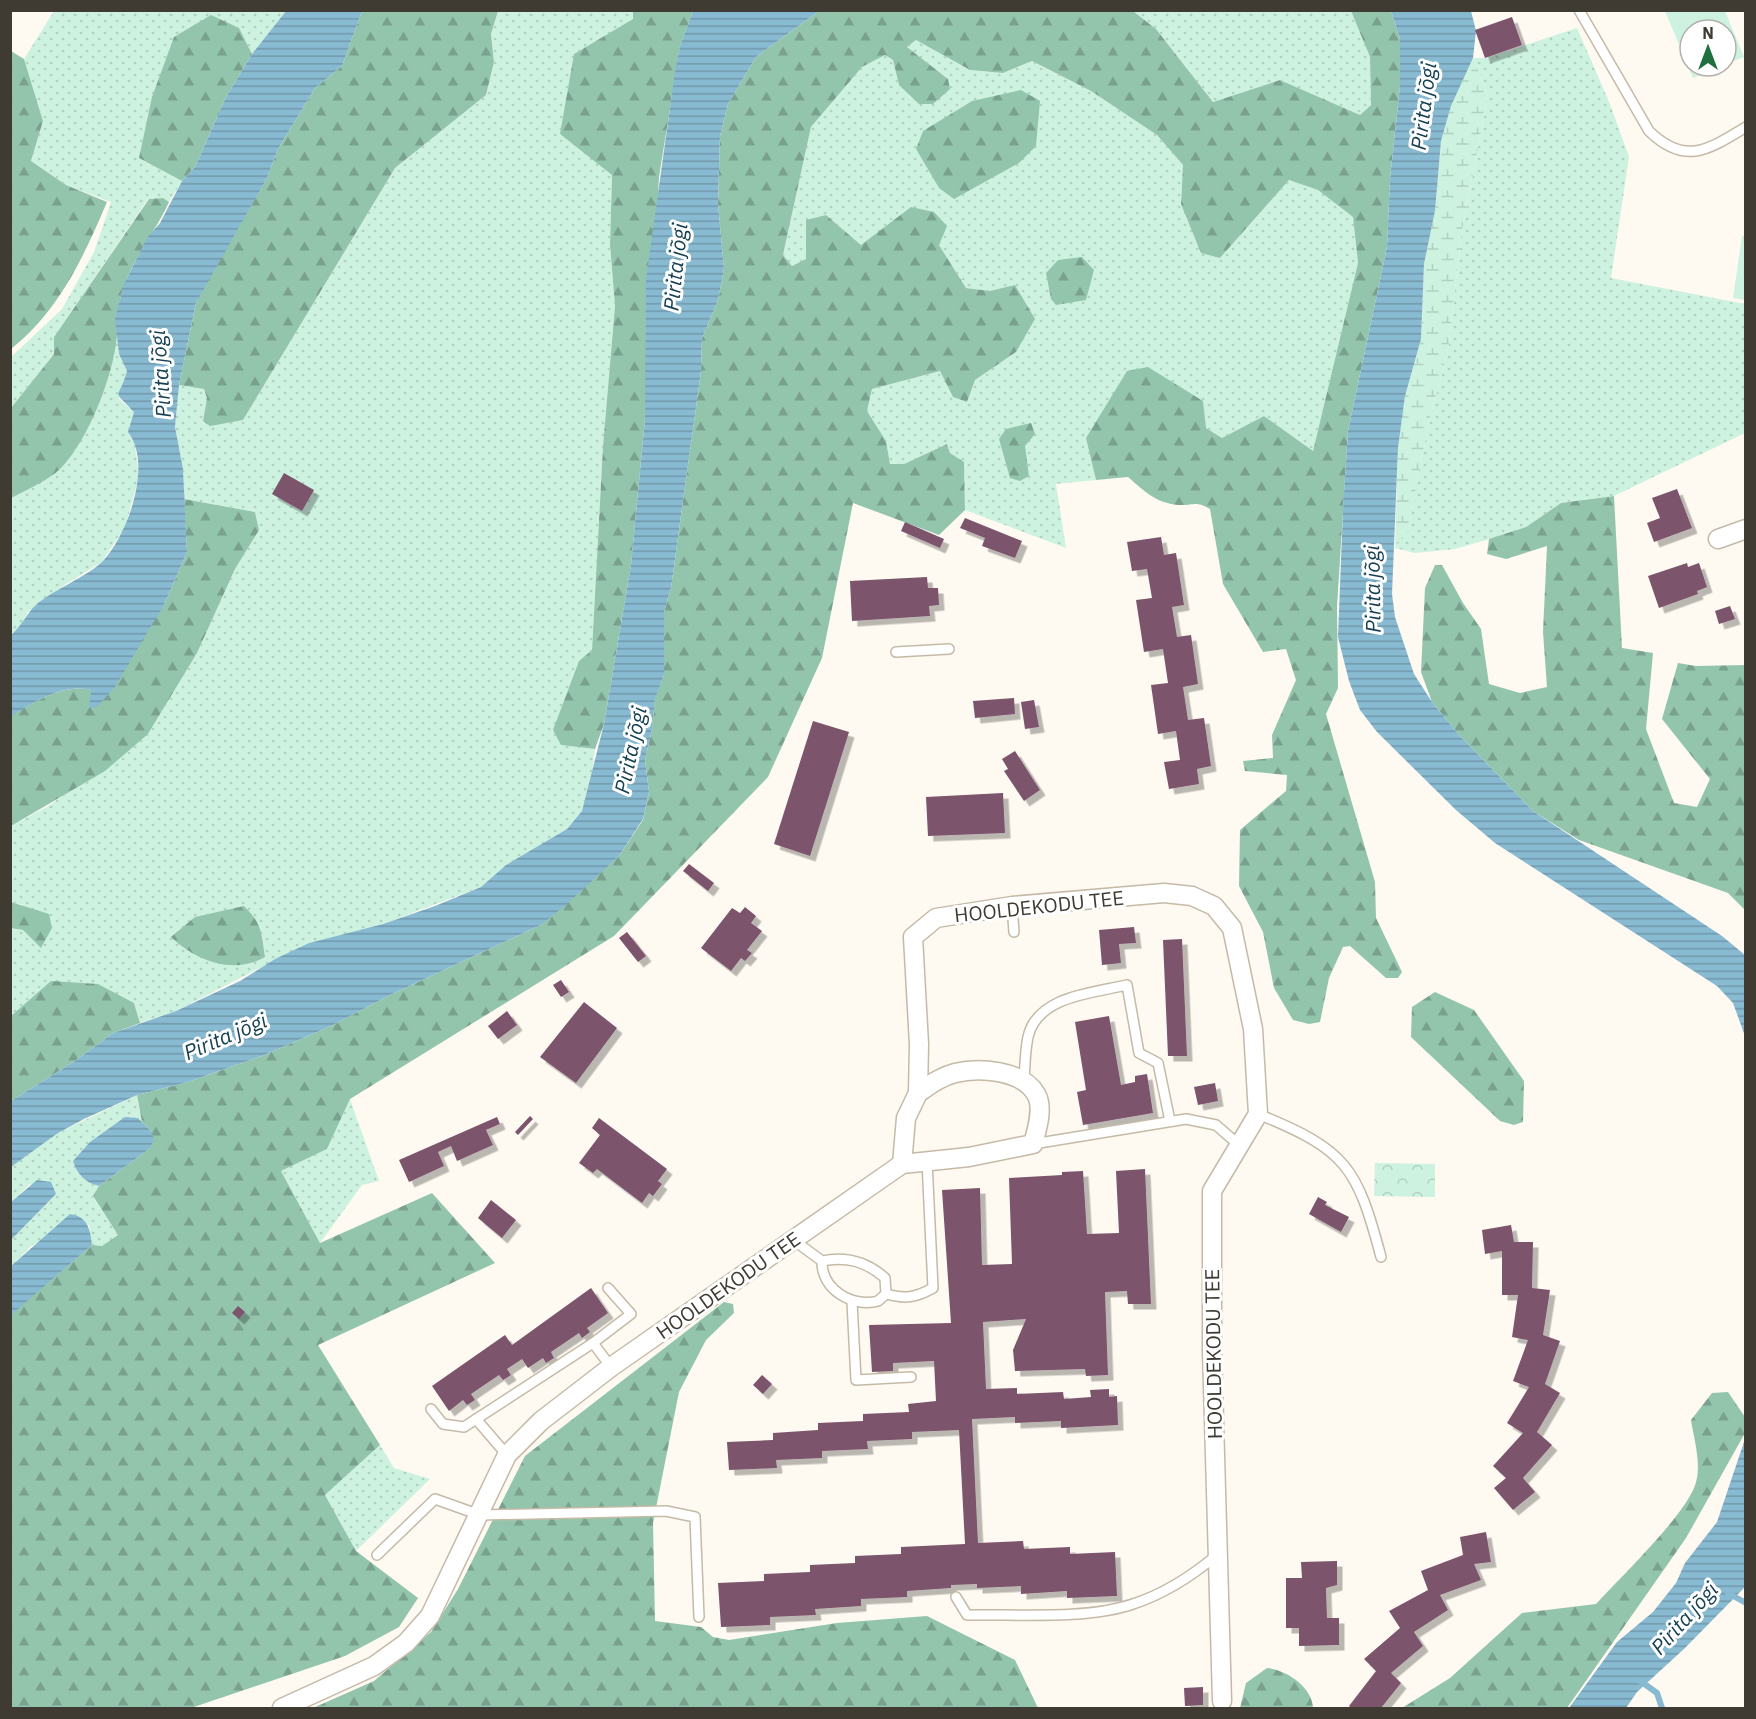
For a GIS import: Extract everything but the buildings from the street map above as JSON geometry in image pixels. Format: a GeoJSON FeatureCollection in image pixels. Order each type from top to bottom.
{"type":"FeatureCollection","features":[{"type":"Feature","properties":{"kind":"street"},"geometry":{"type":"LineString","coordinates":[[1718,539],[1746,528]]}},
{"type":"Feature","properties":{"kind":"street","name":"HOOLDEKODU TEE"},"geometry":{"type":"LineString","coordinates":[[282,1708],[374,1666],[406,1643],[429,1617],[507,1455],[541,1422],[611,1367],[902,1164],[906,1118],[918,1093],[919,1044],[913,937],[936,918],[1012,906],[1164,893],[1192,896],[1214,906],[1232,928],[1252,1029],[1258,1114],[1212,1191],[1212,1350],[1222,1701]]}},
{"type":"Feature","properties":{"kind":"street"},"geometry":{"type":"LineString","coordinates":[[902,1164],[969,1157],[1033,1144],[1039,1123],[1037,1095],[1024,1080],[1005,1072],[957,1072],[935,1080],[918,1093]]}},
{"type":"Feature","properties":{"kind":"lane"},"geometry":{"type":"LineString","coordinates":[[1579,10],[1649,131],[1665,146],[1691,153],[1714,146],[1746,127]]}},
{"type":"Feature","properties":{"kind":"lane"},"geometry":{"type":"LineString","coordinates":[[896,652],[949,649]]}},
{"type":"Feature","properties":{"kind":"lane"},"geometry":{"type":"LineString","coordinates":[[1012,906],[1014,932]]}},
{"type":"Feature","properties":{"kind":"lane"},"geometry":{"type":"LineString","coordinates":[[1024,1080],[1028,1035],[1043,1011],[1069,999],[1127,985],[1139,1053],[1158,1063],[1170,1121]]}},
{"type":"Feature","properties":{"kind":"lane"},"geometry":{"type":"LineString","coordinates":[[1258,1114],[1299,1131],[1327,1148],[1354,1175],[1367,1203],[1381,1257]]}},
{"type":"Feature","properties":{"kind":"lane"},"geometry":{"type":"LineString","coordinates":[[1033,1144],[1186,1119],[1216,1125],[1239,1145]]}},
{"type":"Feature","properties":{"kind":"lane"},"geometry":{"type":"LineString","coordinates":[[886,1294],[901,1298],[917,1297],[933,1288],[927,1161]]}},
{"type":"Feature","properties":{"kind":"lane"},"geometry":{"type":"LineString","coordinates":[[792,1239],[822,1261],[836,1258],[857,1260],[874,1268],[885,1278],[886,1294]]}},
{"type":"Feature","properties":{"kind":"lane"},"geometry":{"type":"LineString","coordinates":[[822,1261],[822,1271],[828,1281],[852,1302],[878,1301],[886,1294]]}},
{"type":"Feature","properties":{"kind":"lane"},"geometry":{"type":"LineString","coordinates":[[431,1409],[443,1424],[464,1427],[593,1342],[631,1314],[608,1288]]}},
{"type":"Feature","properties":{"kind":"lane"},"geometry":{"type":"LineString","coordinates":[[852,1302],[856,1380],[911,1377]]}},
{"type":"Feature","properties":{"kind":"lane"},"geometry":{"type":"LineString","coordinates":[[593,1342],[611,1367]]}},
{"type":"Feature","properties":{"kind":"lane"},"geometry":{"type":"LineString","coordinates":[[476,1419],[507,1455]]}},
{"type":"Feature","properties":{"kind":"lane"},"geometry":{"type":"LineString","coordinates":[[377,1555],[435,1499],[480,1515],[666,1511],[695,1517],[699,1617]]}},
{"type":"Feature","properties":{"kind":"lane"},"geometry":{"type":"LineString","coordinates":[[956,1597],[967,1615],[1083,1613],[1133,1604],[1192,1576],[1219,1553]]}},
{"type":"Feature","properties":{"kind":"green space"},"geometry":{"type":"Polygon","coordinates":[[[54,11],[286,11],[252,54],[239,28],[139,158],[182,181],[169,202],[163,198],[148,199],[54,337],[54,354],[11,408],[11,357],[62,309],[94,252],[111,202],[66,185],[31,161],[43,121],[24,59],[54,11]]]}},
{"type":"Feature","properties":{"kind":"green space"},"geometry":{"type":"Polygon","coordinates":[[[362,11],[498,11],[491,34],[494,62],[486,95],[395,168],[243,420],[210,426],[203,421],[207,398],[204,389],[179,385],[196,303],[267,178],[278,149],[315,88],[342,66],[362,11]]]}},
{"type":"Feature","properties":{"kind":"green space"},"geometry":{"type":"Polygon","coordinates":[[[498,11],[633,11],[634,19],[574,54],[612,175],[610,245],[615,306],[603,446],[592,650],[579,661],[561,745],[595,749],[591,780],[582,811],[567,829],[506,865],[481,887],[383,924],[309,943],[176,1011],[140,1023],[134,1003],[11,1016],[11,928],[23,930],[23,905],[11,902],[11,826],[50,805],[148,734],[197,653],[235,569],[259,530],[255,512],[184,499],[183,469],[175,427],[179,385],[204,389],[207,398],[203,421],[243,420],[395,168],[486,95],[494,62],[491,34],[498,11]]]}},
{"type":"Feature","properties":{"kind":"green space"},"geometry":{"type":"Polygon","coordinates":[[[633,11],[693,11],[680,46],[659,177],[645,419],[631,565],[604,724],[595,749],[561,745],[553,730],[579,661],[592,650],[603,446],[615,306],[610,245],[612,175],[560,134],[574,54],[633,19],[633,11]]]}},
{"type":"Feature","properties":{"kind":"green space"},"geometry":{"type":"Polygon","coordinates":[[[819,11],[1133,11],[1156,29],[1213,102],[1280,80],[1360,115],[1371,105],[1370,57],[1351,11],[1391,11],[1400,39],[1400,86],[1390,179],[1387,247],[1348,431],[1337,607],[1338,688],[1326,714],[1375,882],[1376,918],[1402,972],[1398,978],[1386,978],[1350,946],[1343,947],[1329,978],[1320,1022],[1309,1024],[1293,1020],[1274,988],[1263,932],[1239,886],[1240,830],[1286,791],[1287,775],[1245,771],[1243,761],[1273,758],[1272,735],[1296,680],[1286,649],[1263,652],[1223,584],[1210,509],[1198,504],[1178,505],[1163,502],[1151,496],[1128,477],[1096,480],[1086,438],[1127,371],[1148,367],[1203,401],[1206,428],[1222,438],[1264,416],[1313,451],[1358,263],[1353,217],[1318,190],[1289,180],[1220,258],[1201,253],[1181,204],[1183,165],[1157,135],[1091,91],[1032,61],[1003,73],[970,70],[916,40],[907,47],[948,79],[950,89],[933,104],[919,104],[899,85],[893,60],[885,55],[862,67],[811,127],[783,255],[792,266],[806,259],[806,220],[826,215],[861,245],[911,207],[934,212],[947,226],[939,245],[966,288],[990,291],[1015,285],[1035,319],[1016,352],[975,380],[967,402],[953,397],[940,371],[872,389],[867,411],[886,441],[890,464],[904,464],[947,444],[950,453],[964,462],[965,510],[939,535],[853,503],[822,658],[768,777],[614,936],[350,1099],[327,1149],[281,1171],[320,1243],[432,1193],[495,1263],[318,1345],[380,1445],[325,1495],[356,1551],[418,1598],[399,1627],[345,1656],[191,1708],[11,1708],[10,1315],[92,1245],[102,1246],[118,1235],[93,1196],[99,1186],[149,1149],[152,1132],[142,1122],[137,1095],[188,1082],[262,1056],[333,1025],[390,995],[541,925],[619,856],[643,820],[649,792],[645,760],[652,729],[655,698],[664,675],[664,612],[671,588],[701,371],[702,338],[718,300],[724,269],[718,204],[720,136],[728,104],[756,57],[819,11]]]}},
{"type":"Feature","properties":{"kind":"green space"},"geometry":{"type":"Polygon","coordinates":[[[1133,11],[1351,11],[1370,57],[1371,105],[1360,115],[1280,80],[1213,102],[1156,29],[1133,11]]]}},
{"type":"Feature","properties":{"kind":"green space"},"geometry":{"type":"Polygon","coordinates":[[[1665,11],[1725,11],[1728,18],[1678,18],[1678,42],[1665,11]]]}},
{"type":"Feature","properties":{"kind":"green space"},"geometry":{"type":"Polygon","coordinates":[[[211,15],[239,28],[252,54],[226,97],[195,167],[182,181],[139,158],[152,97],[174,37],[211,15]]]}},
{"type":"Feature","properties":{"kind":"green space"},"geometry":{"type":"Polygon","coordinates":[[[1577,28],[1610,104],[1629,157],[1611,278],[1745,304],[1745,433],[1614,496],[1561,503],[1526,527],[1493,538],[1455,549],[1415,553],[1395,548],[1408,530],[1429,421],[1448,350],[1462,230],[1488,96],[1473,58],[1486,58],[1577,28]]]}},
{"type":"Feature","properties":{"kind":"green space"},"geometry":{"type":"Polygon","coordinates":[[[916,40],[970,70],[1003,73],[1032,61],[1091,91],[1157,135],[1183,165],[1181,204],[1220,258],[1289,180],[1318,190],[1353,217],[1358,263],[1313,451],[1264,416],[1222,438],[1206,428],[1087,438],[1096,480],[1056,484],[1066,548],[965,510],[964,463],[950,453],[947,444],[904,464],[890,464],[886,441],[867,411],[872,389],[940,371],[953,397],[967,402],[975,380],[1016,352],[990,291],[966,288],[939,245],[861,245],[826,215],[807,259],[792,266],[783,255],[811,127],[862,67],[885,55],[893,60],[899,85],[948,79],[907,47],[916,40]]]}},
{"type":"Feature","properties":{"kind":"green space"},"geometry":{"type":"Polygon","coordinates":[[[1738,42],[1744,57],[1738,59],[1738,42]]]}},
{"type":"Feature","properties":{"kind":"green space"},"geometry":{"type":"Polygon","coordinates":[[[11,51],[24,59],[43,121],[31,161],[66,185],[107,202],[79,263],[56,301],[28,334],[11,349],[11,51]]]}},
{"type":"Feature","properties":{"kind":"green space"},"geometry":{"type":"Polygon","coordinates":[[[1473,58],[1488,96],[1462,230],[1448,350],[1429,421],[1408,531],[1395,548],[1398,448],[1405,396],[1421,339],[1424,264],[1435,211],[1441,141],[1451,106],[1473,58]]]}},
{"type":"Feature","properties":{"kind":"green space"},"geometry":{"type":"Polygon","coordinates":[[[1021,90],[1040,101],[1036,146],[1019,163],[954,199],[939,188],[916,149],[923,131],[972,101],[1021,90]]]}},
{"type":"Feature","properties":{"kind":"green space"},"geometry":{"type":"Polygon","coordinates":[[[163,198],[169,202],[134,264],[122,292],[111,368],[90,423],[71,456],[61,468],[44,481],[11,498],[11,408],[54,354],[54,337],[149,199],[163,198]]]}},
{"type":"Feature","properties":{"kind":"green space"},"geometry":{"type":"Polygon","coordinates":[[[1742,236],[1746,236],[1745,300],[1733,298],[1742,236]]]}},
{"type":"Feature","properties":{"kind":"green space"},"geometry":{"type":"Polygon","coordinates":[[[1082,257],[1094,270],[1086,300],[1056,305],[1051,299],[1046,273],[1058,260],[1082,257]]]}},
{"type":"Feature","properties":{"kind":"green space"},"geometry":{"type":"Polygon","coordinates":[[[117,335],[119,354],[127,371],[119,399],[134,412],[132,421],[139,477],[125,527],[102,562],[66,584],[27,613],[20,628],[11,635],[11,498],[22,492],[107,377],[117,335]]]}},
{"type":"Feature","properties":{"kind":"green space"},"geometry":{"type":"Polygon","coordinates":[[[1031,423],[1035,434],[1025,446],[1029,476],[1020,481],[1010,478],[999,439],[1006,429],[1031,423]]]}},
{"type":"Feature","properties":{"kind":"green space"},"geometry":{"type":"Polygon","coordinates":[[[1614,496],[1622,648],[1653,653],[1646,729],[1674,803],[1697,807],[1710,779],[1662,719],[1678,663],[1696,666],[1745,665],[1745,910],[1728,893],[1579,840],[1533,811],[1459,735],[1432,702],[1421,672],[1425,588],[1435,565],[1442,565],[1463,603],[1481,629],[1489,684],[1520,693],[1547,687],[1543,632],[1547,546],[1506,559],[1487,554],[1489,539],[1526,527],[1561,503],[1614,496]]]}},
{"type":"Feature","properties":{"kind":"green space"},"geometry":{"type":"Polygon","coordinates":[[[184,499],[255,512],[259,530],[235,569],[197,653],[148,734],[105,771],[11,826],[10,716],[60,691],[92,690],[164,605],[187,552],[184,499]]]}},
{"type":"Feature","properties":{"kind":"green space"},"geometry":{"type":"Polygon","coordinates":[[[11,902],[49,914],[52,928],[41,948],[23,930],[11,928],[11,902]]]}},
{"type":"Feature","properties":{"kind":"green space"},"geometry":{"type":"Polygon","coordinates":[[[244,906],[258,923],[265,957],[240,965],[215,963],[192,953],[171,937],[195,917],[244,906]]]}},
{"type":"Feature","properties":{"kind":"green space"},"geometry":{"type":"Polygon","coordinates":[[[51,981],[98,984],[134,1003],[140,1023],[113,1033],[75,1061],[11,1101],[11,1016],[51,981]]]}},
{"type":"Feature","properties":{"kind":"green space"},"geometry":{"type":"Polygon","coordinates":[[[1435,992],[1474,1010],[1524,1081],[1523,1122],[1514,1125],[1500,1121],[1411,1037],[1412,1007],[1435,992]]]}},
{"type":"Feature","properties":{"kind":"green space"},"geometry":{"type":"Polygon","coordinates":[[[137,1095],[142,1122],[138,1118],[73,1161],[82,1177],[99,1186],[93,1197],[118,1235],[102,1246],[92,1245],[89,1225],[32,1245],[11,1266],[11,1240],[56,1194],[30,1184],[11,1202],[11,1167],[58,1133],[137,1095]]]}},
{"type":"Feature","properties":{"kind":"green space"},"geometry":{"type":"Polygon","coordinates":[[[350,1099],[379,1181],[362,1185],[320,1243],[281,1171],[327,1149],[350,1099]]]}},
{"type":"Feature","properties":{"kind":"green space"},"geometry":{"type":"Polygon","coordinates":[[[1375,1163],[1435,1164],[1435,1197],[1374,1196],[1375,1163]]]}},
{"type":"Feature","properties":{"kind":"green space"},"geometry":{"type":"Polygon","coordinates":[[[724,1302],[733,1304],[734,1313],[706,1340],[679,1392],[653,1523],[655,1621],[701,1627],[713,1637],[729,1640],[837,1623],[927,1616],[1015,1660],[1038,1708],[313,1708],[374,1681],[431,1632],[458,1589],[525,1456],[724,1302]]]}},
{"type":"Feature","properties":{"kind":"green space"},"geometry":{"type":"Polygon","coordinates":[[[1728,1392],[1745,1417],[1745,1433],[1686,1538],[1567,1708],[1402,1708],[1450,1678],[1522,1613],[1596,1604],[1650,1547],[1687,1501],[1697,1480],[1698,1471],[1691,1420],[1712,1393],[1728,1392]]]}},
{"type":"Feature","properties":{"kind":"green space"},"geometry":{"type":"Polygon","coordinates":[[[380,1445],[394,1468],[430,1479],[356,1551],[325,1495],[380,1445]]]}},
{"type":"Feature","properties":{"kind":"green space"},"geometry":{"type":"Polygon","coordinates":[[[1267,1668],[1282,1672],[1297,1681],[1308,1693],[1313,1708],[1240,1708],[1246,1683],[1267,1668]]]}},
{"type":"Feature","properties":{"kind":"water","name":"Pirita jõgi"},"geometry":{"type":"Polygon","coordinates":[[[286,11],[362,11],[342,66],[315,88],[278,149],[267,178],[196,303],[179,385],[175,427],[183,469],[187,552],[164,605],[115,687],[97,707],[89,708],[91,690],[70,689],[49,695],[11,716],[11,635],[37,604],[103,561],[121,534],[134,498],[138,480],[138,462],[135,446],[128,432],[134,412],[118,394],[127,371],[119,354],[115,319],[124,284],[147,238],[160,223],[182,181],[195,167],[226,97],[252,54],[286,11]]]}},
{"type":"Feature","properties":{"kind":"water","name":"Pirita jõgi"},"geometry":{"type":"Polygon","coordinates":[[[693,11],[819,11],[756,57],[728,104],[720,136],[718,204],[724,269],[718,300],[702,338],[701,371],[671,588],[664,612],[664,675],[655,699],[652,729],[645,760],[649,792],[643,819],[619,856],[541,925],[390,995],[333,1025],[262,1056],[188,1082],[137,1095],[84,1119],[58,1133],[11,1167],[11,1101],[75,1061],[113,1033],[176,1011],[240,981],[275,959],[309,943],[383,924],[481,887],[506,865],[567,829],[582,811],[604,724],[631,565],[645,419],[646,279],[675,72],[680,46],[693,11]]]}},
{"type":"Feature","properties":{"kind":"water","name":"Pirita jõgi"},"geometry":{"type":"Polygon","coordinates":[[[1391,11],[1471,11],[1476,31],[1473,58],[1451,106],[1441,141],[1435,211],[1424,264],[1421,339],[1405,396],[1398,448],[1392,594],[1395,617],[1414,674],[1432,702],[1459,735],[1533,811],[1722,936],[1745,955],[1745,1036],[1733,1003],[1717,986],[1495,843],[1456,810],[1377,732],[1360,710],[1349,681],[1338,637],[1343,509],[1348,431],[1387,247],[1390,179],[1400,86],[1400,39],[1391,11]]]}},
{"type":"Feature","properties":{"kind":"water"},"geometry":{"type":"Polygon","coordinates":[[[125,1117],[138,1118],[152,1132],[154,1140],[149,1149],[99,1186],[90,1183],[79,1174],[73,1161],[90,1142],[125,1117]]]}},
{"type":"Feature","properties":{"kind":"water"},"geometry":{"type":"Polygon","coordinates":[[[37,1180],[51,1182],[56,1194],[11,1240],[11,1202],[37,1180]]]}},
{"type":"Feature","properties":{"kind":"water"},"geometry":{"type":"Polygon","coordinates":[[[70,1214],[81,1218],[87,1225],[92,1245],[11,1315],[11,1266],[70,1214]]]}},
{"type":"Feature","properties":{"kind":"water","name":"Pirita jõgi"},"geometry":{"type":"Polygon","coordinates":[[[1745,1439],[1746,1585],[1685,1648],[1637,1692],[1626,1708],[1569,1708],[1617,1642],[1653,1612],[1676,1583],[1685,1563],[1717,1522],[1745,1439]]]}},
{"type":"Feature","properties":{"kind":"waterway","name":"Pirita jõgi"},"geometry":{"type":"LineString","coordinates":[[1728,1593],[1746,1603]]}},
{"type":"Feature","properties":{"kind":"waterway"},"geometry":{"type":"LineString","coordinates":[[1639,1680],[1657,1693],[1662,1708]]}}]}
